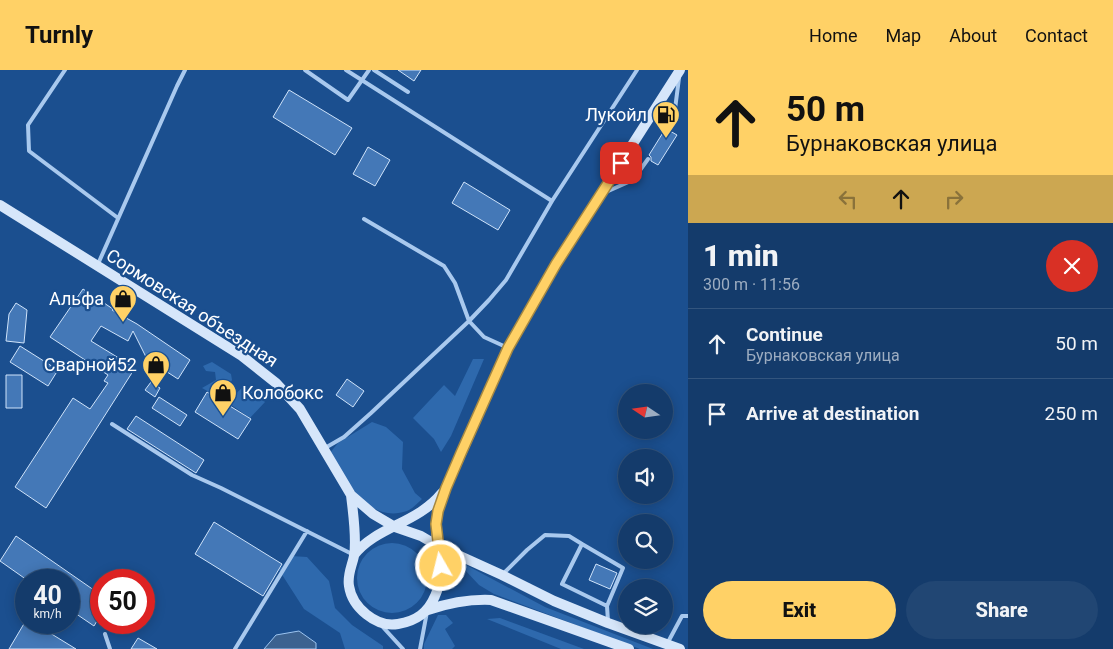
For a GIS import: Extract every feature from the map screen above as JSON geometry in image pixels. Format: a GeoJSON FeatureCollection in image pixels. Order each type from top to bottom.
{"type":"FeatureCollection","features":[{"type":"Feature","properties":{"kind":"main road"},"geometry":{"type":"LineString","coordinates":[[428,610],[436,596],[441,578],[436,524],[438,511],[446,488],[508,348],[556,264],[680,70]]}},
{"type":"Feature","properties":{"kind":"main road","name":"Сормовская объездная"},"geometry":{"type":"LineString","coordinates":[[0,205],[242,356],[276,383],[300,409],[351,495]]}},
{"type":"Feature","properties":{"kind":"main road"},"geometry":{"type":"LineString","coordinates":[[446,488],[433,504],[414,517],[376,535],[363,544],[354,555],[349,569],[349,585],[354,600],[363,612],[376,620],[392,625],[411,622],[428,610],[448,604],[467,600],[491,600],[530,612],[629,649]]}},
{"type":"Feature","properties":{"kind":"main road"},"geometry":{"type":"LineString","coordinates":[[351,495],[373,514],[395,527],[420,536],[554,601],[666,646],[680,649]]}},
{"type":"Feature","properties":{"kind":"main road"},"geometry":{"type":"LineString","coordinates":[[351,495],[354,518],[354,555]]}},
{"type":"Feature","properties":{"kind":"lane"},"geometry":{"type":"LineString","coordinates":[[65,70],[28,125],[29,151],[118,218]]}},
{"type":"Feature","properties":{"kind":"lane"},"geometry":{"type":"LineString","coordinates":[[97,266],[185,70]]}},
{"type":"Feature","properties":{"kind":"lane"},"geometry":{"type":"LineString","coordinates":[[305,70],[348,100],[369,70]]}},
{"type":"Feature","properties":{"kind":"lane"},"geometry":{"type":"LineString","coordinates":[[346,70],[552,201]]}},
{"type":"Feature","properties":{"kind":"lane"},"geometry":{"type":"LineString","coordinates":[[374,70],[408,92]]}},
{"type":"Feature","properties":{"kind":"lane"},"geometry":{"type":"LineString","coordinates":[[323,449],[344,436],[364,419],[469,321],[506,280],[552,201],[637,70]]}},
{"type":"Feature","properties":{"kind":"lane"},"geometry":{"type":"LineString","coordinates":[[667,129],[674,117],[680,70]]}},
{"type":"Feature","properties":{"kind":"lane"},"geometry":{"type":"LineString","coordinates":[[601,194],[634,180],[648,159]]}},
{"type":"Feature","properties":{"kind":"lane"},"geometry":{"type":"LineString","coordinates":[[364,219],[444,266],[455,283],[469,321],[484,338],[508,348]]}},
{"type":"Feature","properties":{"kind":"lane"},"geometry":{"type":"LineString","coordinates":[[112,424],[192,475],[354,555]]}},
{"type":"Feature","properties":{"kind":"lane"},"geometry":{"type":"LineString","coordinates":[[235,649],[307,531]]}},
{"type":"Feature","properties":{"kind":"lane"},"geometry":{"type":"LineString","coordinates":[[502,575],[527,550],[546,535],[569,536],[623,568],[607,606],[608,623]]}},
{"type":"Feature","properties":{"kind":"lane"},"geometry":{"type":"LineString","coordinates":[[582,544],[562,584],[607,606]]}},
{"type":"Feature","properties":{"kind":"lane"},"geometry":{"type":"LineString","coordinates":[[420,649],[428,610]]}},
{"type":"Feature","properties":{"kind":"lane"},"geometry":{"type":"LineString","coordinates":[[666,646],[682,616],[688,616]]}},
{"type":"Feature","properties":{"kind":"lane"},"geometry":{"type":"LineString","coordinates":[[376,620],[403,649]]}},
{"type":"Feature","properties":{"kind":"lane"},"geometry":{"type":"LineString","coordinates":[[105,634],[110,649]]}},
{"type":"Feature","properties":{"kind":"shaded area"},"geometry":{"type":"Polygon","coordinates":[[[473,359],[484,359],[451,436],[441,452],[434,439],[413,418],[444,385],[455,396],[473,359]]]}},
{"type":"Feature","properties":{"kind":"shaded area"},"geometry":{"type":"Polygon","coordinates":[[[212,362],[231,374],[232,380],[226,390],[216,396],[202,388],[216,380],[215,372],[206,371],[203,366],[212,362]]]}},
{"type":"Feature","properties":{"kind":"shaded area"},"geometry":{"type":"Polygon","coordinates":[[[244,386],[257,393],[265,402],[250,418],[227,402],[244,386]]]}},
{"type":"Feature","properties":{"kind":"shaded area"},"geometry":{"type":"Polygon","coordinates":[[[372,422],[386,427],[403,442],[402,469],[415,493],[422,499],[407,511],[393,513],[381,511],[370,506],[351,487],[329,454],[338,443],[372,422]]]}},
{"type":"Feature","properties":{"kind":"shaded area"},"geometry":{"type":"Polygon","coordinates":[[[399,543],[412,549],[421,558],[425,564],[427,578],[425,592],[417,603],[406,611],[385,613],[378,611],[367,603],[359,592],[357,571],[359,564],[367,553],[378,545],[399,543]]]}},
{"type":"Feature","properties":{"kind":"shaded area"},"geometry":{"type":"Polygon","coordinates":[[[291,556],[307,557],[329,581],[335,608],[352,625],[383,646],[383,649],[345,649],[340,633],[304,609],[279,570],[291,556]]]}},
{"type":"Feature","properties":{"kind":"shaded area"},"geometry":{"type":"Polygon","coordinates":[[[466,565],[545,607],[653,649],[640,649],[494,594],[479,585],[464,569],[466,565]]]}},
{"type":"Feature","properties":{"kind":"shaded area"},"geometry":{"type":"Polygon","coordinates":[[[438,615],[446,615],[453,623],[445,629],[455,646],[452,649],[424,649],[424,644],[438,615]]]}},
{"type":"Feature","properties":{"kind":"shaded area"},"geometry":{"type":"Polygon","coordinates":[[[500,618],[584,649],[561,649],[487,619],[500,618]]]}},
{"type":"Feature","properties":{"kind":"shaded area"},"geometry":{"type":"Polygon","coordinates":[[[299,631],[316,643],[316,649],[264,649],[276,635],[299,631]]]}},
{"type":"Feature","properties":{"kind":"building"},"geometry":{"type":"Polygon","coordinates":[[[398,70],[421,70],[414,81],[398,70]]]}},
{"type":"Feature","properties":{"kind":"building"},"geometry":{"type":"Polygon","coordinates":[[[289,90],[352,128],[335,155],[273,117],[289,90]]]}},
{"type":"Feature","properties":{"kind":"building"},"geometry":{"type":"Polygon","coordinates":[[[664,131],[667,133],[670,131],[677,135],[658,165],[651,161],[649,155],[664,131]]]}},
{"type":"Feature","properties":{"kind":"building"},"geometry":{"type":"Polygon","coordinates":[[[368,147],[390,160],[375,186],[353,174],[368,147]]]}},
{"type":"Feature","properties":{"kind":"building"},"geometry":{"type":"Polygon","coordinates":[[[464,182],[510,210],[498,230],[452,203],[464,182]]]}},
{"type":"Feature","properties":{"kind":"building"},"geometry":{"type":"Polygon","coordinates":[[[83,289],[190,360],[178,379],[147,359],[133,331],[128,341],[101,326],[91,341],[135,368],[46,508],[15,487],[73,398],[90,409],[108,383],[104,381],[108,375],[50,337],[83,289]]]}},
{"type":"Feature","properties":{"kind":"building"},"geometry":{"type":"Polygon","coordinates":[[[16,303],[27,310],[24,343],[6,341],[9,314],[16,303]]]}},
{"type":"Feature","properties":{"kind":"building"},"geometry":{"type":"Polygon","coordinates":[[[20,346],[58,370],[48,386],[10,362],[20,346]]]}},
{"type":"Feature","properties":{"kind":"building"},"geometry":{"type":"Polygon","coordinates":[[[6,375],[22,375],[22,408],[6,408],[6,375]]]}},
{"type":"Feature","properties":{"kind":"building"},"geometry":{"type":"Polygon","coordinates":[[[347,379],[364,391],[353,407],[336,395],[347,379]]]}},
{"type":"Feature","properties":{"kind":"building"},"geometry":{"type":"Polygon","coordinates":[[[151,382],[160,388],[155,397],[145,390],[151,382]]]}},
{"type":"Feature","properties":{"kind":"building"},"geometry":{"type":"Polygon","coordinates":[[[207,392],[251,419],[238,439],[195,412],[207,392]]]}},
{"type":"Feature","properties":{"kind":"building"},"geometry":{"type":"Polygon","coordinates":[[[159,397],[187,415],[180,426],[152,408],[159,397]]]}},
{"type":"Feature","properties":{"kind":"building"},"geometry":{"type":"Polygon","coordinates":[[[136,416],[204,460],[196,473],[127,429],[136,416]]]}},
{"type":"Feature","properties":{"kind":"building"},"geometry":{"type":"Polygon","coordinates":[[[214,522],[282,564],[263,596],[195,554],[214,522]]]}},
{"type":"Feature","properties":{"kind":"building"},"geometry":{"type":"Polygon","coordinates":[[[16,536],[64,569],[15,569],[15,572],[0,561],[16,536]]]}},
{"type":"Feature","properties":{"kind":"building"},"geometry":{"type":"Polygon","coordinates":[[[596,564],[617,573],[610,589],[589,580],[596,564]]]}},
{"type":"Feature","properties":{"kind":"building"},"geometry":{"type":"Polygon","coordinates":[[[80,580],[90,587],[90,623],[80,616],[80,580]]]}},
{"type":"Feature","properties":{"kind":"building"},"geometry":{"type":"Polygon","coordinates":[[[18,634],[52,634],[76,649],[9,649],[18,634]]]}},
{"type":"Feature","properties":{"kind":"building"},"geometry":{"type":"Polygon","coordinates":[[[138,638],[157,649],[131,649],[138,638]]]}},
{"type":"Feature","properties":{"kind":"place","name":"Лукойл"},"geometry":{"type":"Point","coordinates":[666,139]}},
{"type":"Feature","properties":{"kind":"place","name":"Альфа"},"geometry":{"type":"Point","coordinates":[123,323]}},
{"type":"Feature","properties":{"kind":"place","name":"Сварной52"},"geometry":{"type":"Point","coordinates":[156,389]}},
{"type":"Feature","properties":{"kind":"place","name":"Колобокс"},"geometry":{"type":"Point","coordinates":[223,417]}},
{"type":"Feature","properties":{"kind":"route"},"geometry":{"type":"LineString","coordinates":[[441,566],[436,524],[438,511],[461,453],[508,348],[556,264],[621,163]]}}]}
